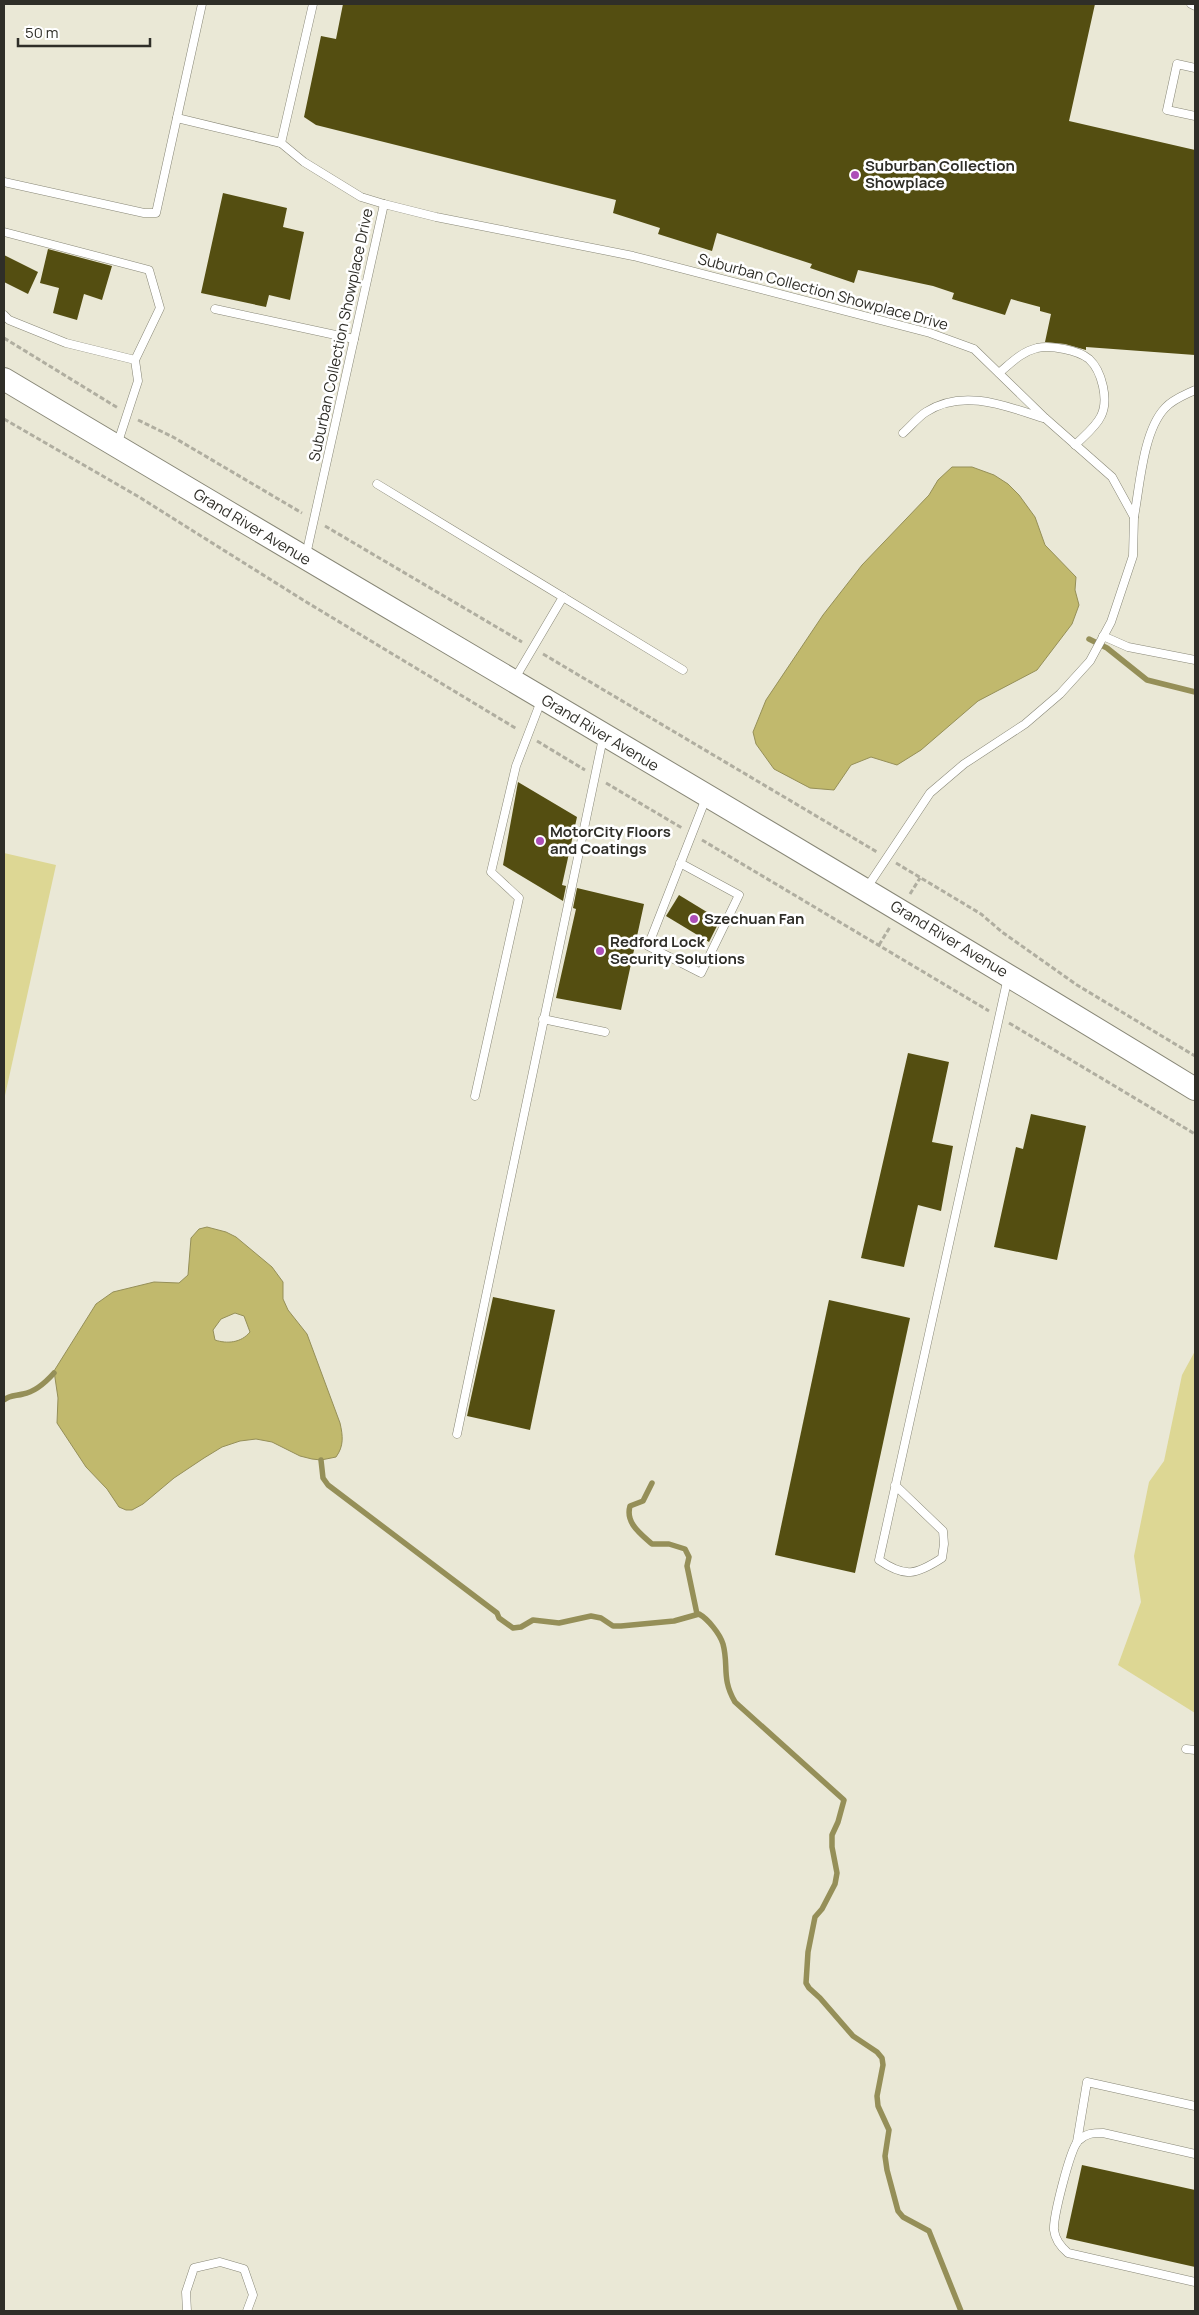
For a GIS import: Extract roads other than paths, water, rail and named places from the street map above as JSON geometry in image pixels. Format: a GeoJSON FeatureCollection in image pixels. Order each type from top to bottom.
{"type":"FeatureCollection","features":[{"type":"Feature","properties":{"kind":"main road","name":"Grand River Avenue"},"geometry":{"type":"LineString","coordinates":[[4,379],[604,736],[866,889],[1195,1089]]}},
{"type":"Feature","properties":{"kind":"lane"},"geometry":{"type":"LineString","coordinates":[[4,182],[144,213],[156,213],[202,4]]}},
{"type":"Feature","properties":{"kind":"lane"},"geometry":{"type":"LineString","coordinates":[[281,144],[313,4]]}},
{"type":"Feature","properties":{"kind":"lane"},"geometry":{"type":"LineString","coordinates":[[1191,4],[1195,6]]}},
{"type":"Feature","properties":{"kind":"lane"},"geometry":{"type":"LineString","coordinates":[[1195,68],[1177,64],[1167,110],[1195,116]]}},
{"type":"Feature","properties":{"kind":"lane"},"geometry":{"type":"LineString","coordinates":[[177,118],[281,144],[304,162],[361,197],[384,204]]}},
{"type":"Feature","properties":{"kind":"lane","name":"Suburban Collection Showplace Drive"},"geometry":{"type":"LineString","coordinates":[[305,559],[384,204],[436,217],[632,256],[930,333],[974,349],[1045,418],[1112,478],[1134,517]]}},
{"type":"Feature","properties":{"kind":"lane"},"geometry":{"type":"LineString","coordinates":[[4,232],[149,270],[160,308],[135,360],[138,381],[117,447]]}},
{"type":"Feature","properties":{"kind":"lane"},"geometry":{"type":"LineString","coordinates":[[215,309],[354,340]]}},
{"type":"Feature","properties":{"kind":"lane"},"geometry":{"type":"LineString","coordinates":[[4,316],[9,320],[66,343],[135,360]]}},
{"type":"Feature","properties":{"kind":"lane"},"geometry":{"type":"LineString","coordinates":[[999,373],[1022,353],[1039,348],[1070,351],[1088,359],[1098,373],[1105,403],[1101,417],[1075,445]]}},
{"type":"Feature","properties":{"kind":"lane"},"geometry":{"type":"LineString","coordinates":[[866,889],[930,794],[964,764],[1025,724],[1060,694],[1090,661],[1111,622],[1133,556],[1134,517],[1154,423],[1165,408],[1180,397],[1195,390]]}},
{"type":"Feature","properties":{"kind":"lane"},"geometry":{"type":"LineString","coordinates":[[903,433],[925,412],[958,400],[979,400],[1000,404],[1045,418]]}},
{"type":"Feature","properties":{"kind":"lane"},"geometry":{"type":"LineString","coordinates":[[377,484],[683,670]]}},
{"type":"Feature","properties":{"kind":"lane"},"geometry":{"type":"LineString","coordinates":[[513,682],[563,597]]}},
{"type":"Feature","properties":{"kind":"lane"},"geometry":{"type":"LineString","coordinates":[[1104,636],[1128,647],[1195,660]]}},
{"type":"Feature","properties":{"kind":"lane"},"geometry":{"type":"LineString","coordinates":[[475,1096],[520,898],[491,872],[516,766],[542,699]]}},
{"type":"Feature","properties":{"kind":"lane"},"geometry":{"type":"LineString","coordinates":[[457,1434],[604,736]]}},
{"type":"Feature","properties":{"kind":"lane"},"geometry":{"type":"LineString","coordinates":[[680,863],[740,895],[701,973],[648,946],[680,863],[707,796]]}},
{"type":"Feature","properties":{"kind":"lane"},"geometry":{"type":"LineString","coordinates":[[895,1485],[943,1531],[942,1558],[924,1570],[907,1573],[892,1569],[879,1560],[895,1485],[1008,975]]}},
{"type":"Feature","properties":{"kind":"lane"},"geometry":{"type":"LineString","coordinates":[[543,1019],[605,1032]]}},
{"type":"Feature","properties":{"kind":"lane"},"geometry":{"type":"LineString","coordinates":[[1186,1749],[1195,1750]]}},
{"type":"Feature","properties":{"kind":"lane"},"geometry":{"type":"LineString","coordinates":[[1195,2106],[1087,2082],[1077,2142],[1071,2153],[1054,2230],[1061,2247],[1068,2253],[1195,2282]]}},
{"type":"Feature","properties":{"kind":"lane"},"geometry":{"type":"LineString","coordinates":[[1077,2142],[1092,2132],[1103,2133],[1195,2154]]}},
{"type":"Feature","properties":{"kind":"lane"},"geometry":{"type":"LineString","coordinates":[[187,2311],[186,2292],[194,2268],[220,2262],[244,2269],[253,2295],[247,2311]]}},
{"type":"Feature","properties":{"kind":"waterway"},"geometry":{"type":"LineString","coordinates":[[1089,639],[1107,648],[1147,680],[1195,692]]}},
{"type":"Feature","properties":{"kind":"waterway"},"geometry":{"type":"LineString","coordinates":[[4,1400],[11,1396],[36,1389],[54,1373]]}},
{"type":"Feature","properties":{"kind":"waterway"},"geometry":{"type":"LineString","coordinates":[[321,1460],[323,1478],[328,1485],[497,1613],[499,1618],[513,1628],[521,1627],[533,1620],[559,1623],[591,1616],[601,1618],[613,1626],[621,1626],[674,1621],[699,1614],[710,1623],[723,1644],[728,1686],[735,1702],[844,1800],[832,1835],[832,1847],[837,1873],[835,1884],[822,1909],[815,1917],[808,1952],[806,1983],[853,2036],[877,2052],[882,2058],[883,2065],[877,2096],[878,2106],[889,2130],[885,2156],[898,2211],[903,2217],[929,2231],[961,2311]]}},
{"type":"Feature","properties":{"kind":"waterway"},"geometry":{"type":"LineString","coordinates":[[652,1483],[643,1501],[630,1506],[630,1518],[635,1528],[652,1544],[669,1544],[685,1549],[689,1557],[687,1566],[697,1614]]}},
{"type":"Feature","properties":{"kind":"place","name":"Suburban Collection Showplace"},"geometry":{"type":"Point","coordinates":[855,175]}},
{"type":"Feature","properties":{"kind":"place","name":"MotorCity Floors and Coatings"},"geometry":{"type":"Point","coordinates":[540,841]}},
{"type":"Feature","properties":{"kind":"place","name":"Szechuan Fan"},"geometry":{"type":"Point","coordinates":[694,919]}},
{"type":"Feature","properties":{"kind":"place","name":"Redford Lock Security Solutions"},"geometry":{"type":"Point","coordinates":[600,951]}}]}
